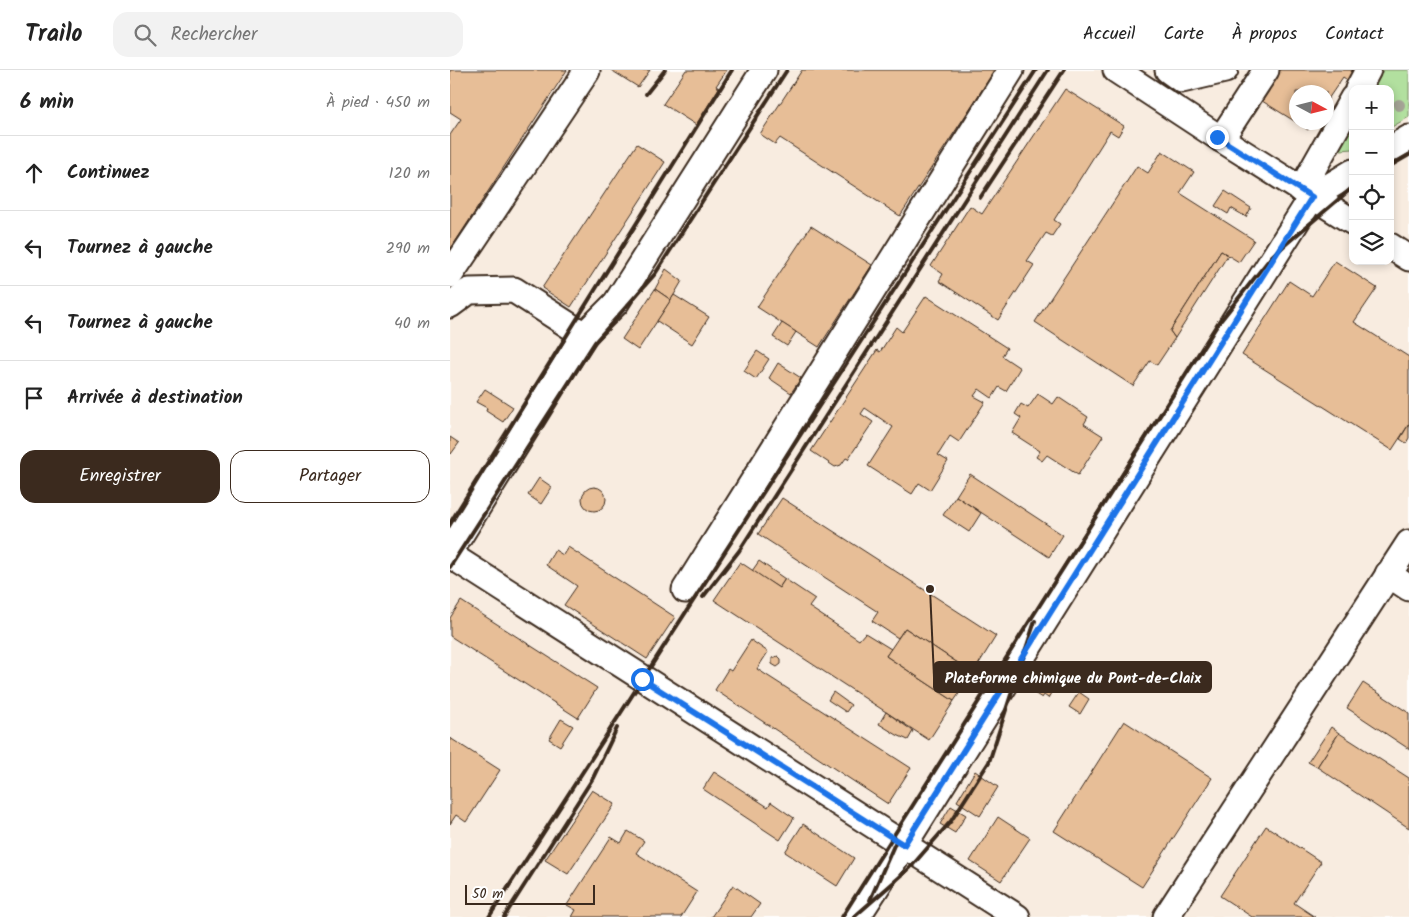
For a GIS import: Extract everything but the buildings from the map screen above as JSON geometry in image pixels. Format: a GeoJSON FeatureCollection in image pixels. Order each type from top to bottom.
{"type":"FeatureCollection","features":[{"type":"Feature","properties":{"kind":"street"},"geometry":{"type":"LineString","coordinates":[[450,276],[587,71],[584,70]]}},
{"type":"Feature","properties":{"kind":"street"},"geometry":{"type":"LineString","coordinates":[[764,70],[616,303],[584,335],[450,553],[1017,917]]}},
{"type":"Feature","properties":{"kind":"street"},"geometry":{"type":"LineString","coordinates":[[685,590],[1011,70]]}},
{"type":"Feature","properties":{"kind":"street"},"geometry":{"type":"LineString","coordinates":[[1116,70],[1350,220]]}},
{"type":"Feature","properties":{"kind":"street"},"geometry":{"type":"LineString","coordinates":[[1168,70],[1182,80],[1225,70]]}},
{"type":"Feature","properties":{"kind":"street"},"geometry":{"type":"LineString","coordinates":[[1221,139],[1266,70]]}},
{"type":"Feature","properties":{"kind":"street"},"geometry":{"type":"LineString","coordinates":[[1360,85],[1368,70]]}},
{"type":"Feature","properties":{"kind":"street"},"geometry":{"type":"LineString","coordinates":[[857,917],[904,845],[1307,193],[1349,106]]}},
{"type":"Feature","properties":{"kind":"street"},"geometry":{"type":"LineString","coordinates":[[1394,147],[1409,138]]}},
{"type":"Feature","properties":{"kind":"street"},"geometry":{"type":"LineString","coordinates":[[1307,193],[1349,174]]}},
{"type":"Feature","properties":{"kind":"street"},"geometry":{"type":"LineString","coordinates":[[1394,249],[1409,258]]}},
{"type":"Feature","properties":{"kind":"street"},"geometry":{"type":"LineString","coordinates":[[450,305],[469,291],[514,290],[584,335]]}},
{"type":"Feature","properties":{"kind":"street"},"geometry":{"type":"LineString","coordinates":[[1166,917],[1409,542]]}},
{"type":"Feature","properties":{"kind":"street"},"geometry":{"type":"LineString","coordinates":[[1388,574],[1409,588]]}},
{"type":"Feature","properties":{"kind":"shaded area"},"geometry":{"type":"Polygon","coordinates":[[[450,70],[1409,70],[1409,917],[450,917],[450,70]]]}},
{"type":"Feature","properties":{"kind":"green space"},"geometry":{"type":"Polygon","coordinates":[[[1383,70],[1409,70],[1409,117],[1394,126],[1394,85],[1374,85],[1383,70]]]}},
{"type":"Feature","properties":{"kind":"green space"},"geometry":{"type":"Polygon","coordinates":[[[1349,124],[1349,149],[1341,150],[1336,144],[1349,124]]]}},
{"type":"Feature","properties":{"kind":"railway"},"geometry":{"type":"LineString","coordinates":[[646,94],[665,70]]}},
{"type":"Feature","properties":{"kind":"railway"},"geometry":{"type":"LineString","coordinates":[[450,523],[732,70]]}},
{"type":"Feature","properties":{"kind":"railway"},"geometry":{"type":"LineString","coordinates":[[450,567],[595,342],[655,274],[787,70]]}},
{"type":"Feature","properties":{"kind":"railway"},"geometry":{"type":"LineString","coordinates":[[489,917],[1036,70]]}},
{"type":"Feature","properties":{"kind":"railway"},"geometry":{"type":"LineString","coordinates":[[703,597],[739,551],[1048,70]]}},
{"type":"Feature","properties":{"kind":"railway"},"geometry":{"type":"LineString","coordinates":[[980,198],[1064,70]]}},
{"type":"Feature","properties":{"kind":"railway"},"geometry":{"type":"LineString","coordinates":[[1394,164],[1409,155]]}},
{"type":"Feature","properties":{"kind":"railway"},"geometry":{"type":"LineString","coordinates":[[842,917],[1218,324],[1272,256],[1349,190]]}},
{"type":"Feature","properties":{"kind":"railway"},"geometry":{"type":"LineString","coordinates":[[854,917],[910,868],[951,821],[989,762],[1035,621]]}},
{"type":"Feature","properties":{"kind":"railway"},"geometry":{"type":"LineString","coordinates":[[504,917],[593,778],[617,728]]}},
{"type":"Feature","properties":{"kind":"railway"},"geometry":{"type":"LineString","coordinates":[[870,900],[895,843]]}},
{"type":"Feature","properties":{"kind":"place","name":"Plateforme chimique du Pont-de-Claix"},"geometry":{"type":"Point","coordinates":[930,589]}},
{"type":"Feature","properties":{"kind":"route"},"geometry":{"type":"LineString","coordinates":[[642,679],[904,845],[1312,197],[1217,137]]}}]}
